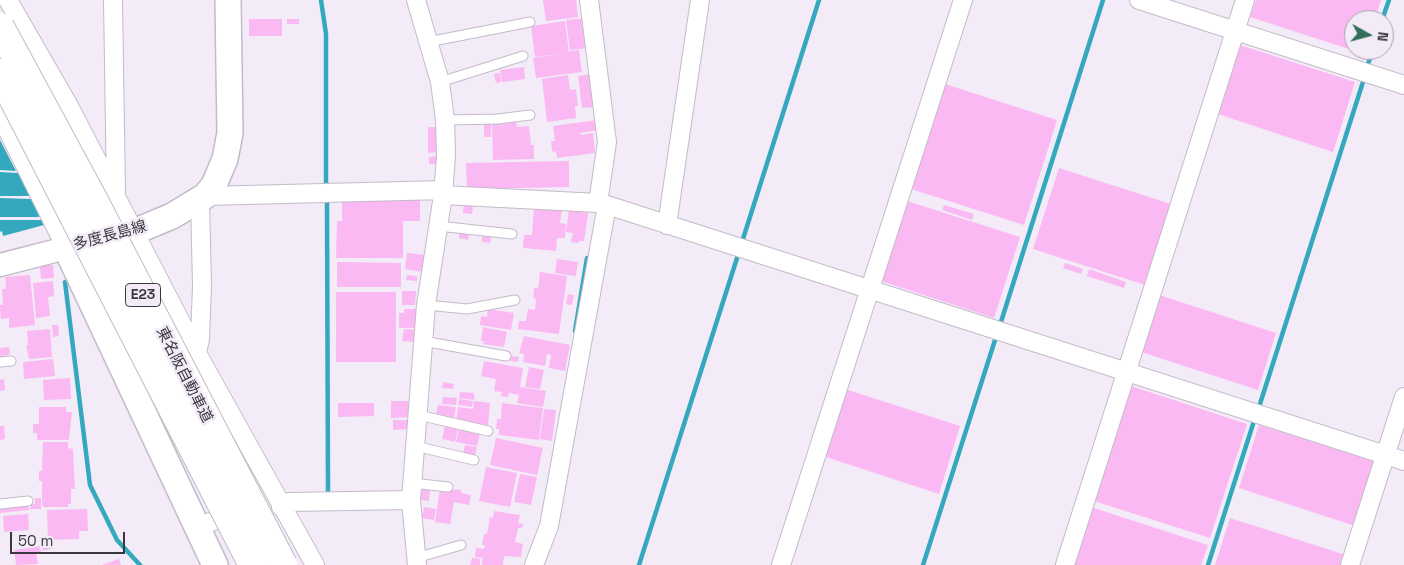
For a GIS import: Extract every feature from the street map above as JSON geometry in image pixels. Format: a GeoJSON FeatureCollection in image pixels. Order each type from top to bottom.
{"type":"FeatureCollection","features":[{"type":"Feature","properties":{"kind":"highway","name":"東名阪自動車道"},"geometry":{"type":"LineString","coordinates":[[0,27],[93,199],[202,436],[253,565]]}},
{"type":"Feature","properties":{"kind":"highway","name":"東名阪自動車道"},"geometry":{"type":"LineString","coordinates":[[0,73],[202,436],[282,565]]}},
{"type":"Feature","properties":{"kind":"highway"},"geometry":{"type":"LineString","coordinates":[[202,436],[211,501],[243,565]]}},
{"type":"Feature","properties":{"kind":"highway"},"geometry":{"type":"LineString","coordinates":[[202,436],[292,565]]}},
{"type":"Feature","properties":{"kind":"main road","name":"多度長島線"},"geometry":{"type":"LineString","coordinates":[[215,565],[66,248],[134,232],[172,216],[203,198],[220,176],[230,133],[228,0]]}},
{"type":"Feature","properties":{"kind":"street"},"geometry":{"type":"LineString","coordinates":[[8,0],[116,196],[197,353],[277,500],[315,565]]}},
{"type":"Feature","properties":{"kind":"street"},"geometry":{"type":"LineString","coordinates":[[113,0],[116,196]]}},
{"type":"Feature","properties":{"kind":"street"},"geometry":{"type":"LineString","coordinates":[[416,0],[440,82],[446,120],[443,192],[426,305],[412,491],[416,561]]}},
{"type":"Feature","properties":{"kind":"street"},"geometry":{"type":"LineString","coordinates":[[534,565],[549,526],[603,204],[607,142],[589,0]]}},
{"type":"Feature","properties":{"kind":"street"},"geometry":{"type":"LineString","coordinates":[[667,225],[700,0]]}},
{"type":"Feature","properties":{"kind":"street"},"geometry":{"type":"LineString","coordinates":[[781,565],[963,0]]}},
{"type":"Feature","properties":{"kind":"street"},"geometry":{"type":"LineString","coordinates":[[1139,0],[1404,85]]}},
{"type":"Feature","properties":{"kind":"street"},"geometry":{"type":"LineString","coordinates":[[1065,565],[1245,0]]}},
{"type":"Feature","properties":{"kind":"street"},"geometry":{"type":"LineString","coordinates":[[0,115],[66,248],[0,265]]}},
{"type":"Feature","properties":{"kind":"street"},"geometry":{"type":"LineString","coordinates":[[197,353],[200,339],[203,198],[443,192],[603,204],[1404,461]]}},
{"type":"Feature","properties":{"kind":"street"},"geometry":{"type":"LineString","coordinates":[[1350,565],[1404,397]]}},
{"type":"Feature","properties":{"kind":"street"},"geometry":{"type":"LineString","coordinates":[[198,528],[277,500],[288,502],[412,491]]}},
{"type":"Feature","properties":{"kind":"lane"},"geometry":{"type":"LineString","coordinates":[[428,42],[530,22]]}},
{"type":"Feature","properties":{"kind":"lane"},"geometry":{"type":"LineString","coordinates":[[440,82],[523,56]]}},
{"type":"Feature","properties":{"kind":"lane"},"geometry":{"type":"LineString","coordinates":[[446,120],[498,119],[530,115]]}},
{"type":"Feature","properties":{"kind":"lane"},"geometry":{"type":"LineString","coordinates":[[438,226],[512,234]]}},
{"type":"Feature","properties":{"kind":"lane"},"geometry":{"type":"LineString","coordinates":[[426,305],[467,309],[515,300]]}},
{"type":"Feature","properties":{"kind":"lane"},"geometry":{"type":"LineString","coordinates":[[424,340],[506,356]]}},
{"type":"Feature","properties":{"kind":"lane"},"geometry":{"type":"LineString","coordinates":[[0,362],[12,361]]}},
{"type":"Feature","properties":{"kind":"lane"},"geometry":{"type":"LineString","coordinates":[[418,415],[488,431]]}},
{"type":"Feature","properties":{"kind":"lane"},"geometry":{"type":"LineString","coordinates":[[416,446],[474,460]]}},
{"type":"Feature","properties":{"kind":"lane"},"geometry":{"type":"LineString","coordinates":[[412,491],[448,487]]}},
{"type":"Feature","properties":{"kind":"lane"},"geometry":{"type":"LineString","coordinates":[[0,504],[28,501]]}},
{"type":"Feature","properties":{"kind":"lane"},"geometry":{"type":"LineString","coordinates":[[416,561],[461,545]]}},
{"type":"Feature","properties":{"kind":"water"},"geometry":{"type":"Polygon","coordinates":[[[0,140],[16,171],[0,170],[0,140]]]}},
{"type":"Feature","properties":{"kind":"water"},"geometry":{"type":"Polygon","coordinates":[[[0,172],[18,173],[30,196],[0,196],[0,172]]]}},
{"type":"Feature","properties":{"kind":"water"},"geometry":{"type":"Polygon","coordinates":[[[0,198],[31,199],[40,217],[0,217],[0,198]]]}},
{"type":"Feature","properties":{"kind":"water"},"geometry":{"type":"Polygon","coordinates":[[[0,220],[42,220],[44,225],[3,236],[2,231],[0,232],[0,220]]]}},
{"type":"Feature","properties":{"kind":"building"},"geometry":{"type":"Polygon","coordinates":[[[543,0],[576,0],[578,17],[546,21],[543,0]]]}},
{"type":"Feature","properties":{"kind":"building"},"geometry":{"type":"Polygon","coordinates":[[[1256,0],[1381,0],[1378,10],[1344,10],[1344,48],[1250,17],[1256,0]]]}},
{"type":"Feature","properties":{"kind":"building"},"geometry":{"type":"Polygon","coordinates":[[[585,18],[589,48],[570,50],[566,20],[585,18]]]}},
{"type":"Feature","properties":{"kind":"building"},"geometry":{"type":"Polygon","coordinates":[[[249,19],[282,19],[282,36],[249,36],[249,19]]]}},
{"type":"Feature","properties":{"kind":"building"},"geometry":{"type":"Polygon","coordinates":[[[287,19],[299,19],[299,24],[287,24],[287,19]]]}},
{"type":"Feature","properties":{"kind":"building"},"geometry":{"type":"Polygon","coordinates":[[[565,21],[569,53],[570,51],[579,50],[582,72],[536,78],[533,58],[560,54],[535,57],[531,26],[565,21]]]}},
{"type":"Feature","properties":{"kind":"building"},"geometry":{"type":"Polygon","coordinates":[[[1240,45],[1355,82],[1333,152],[1218,114],[1240,45]]]}},
{"type":"Feature","properties":{"kind":"building"},"geometry":{"type":"Polygon","coordinates":[[[524,67],[525,79],[502,82],[500,70],[524,67]]]}},
{"type":"Feature","properties":{"kind":"building"},"geometry":{"type":"Polygon","coordinates":[[[500,73],[501,82],[496,83],[494,74],[500,73]]]}},
{"type":"Feature","properties":{"kind":"building"},"geometry":{"type":"Polygon","coordinates":[[[591,74],[595,107],[582,108],[578,76],[591,74]]]}},
{"type":"Feature","properties":{"kind":"building"},"geometry":{"type":"Polygon","coordinates":[[[568,75],[570,90],[576,89],[578,106],[575,106],[576,118],[547,122],[542,79],[568,75]]]}},
{"type":"Feature","properties":{"kind":"building"},"geometry":{"type":"Polygon","coordinates":[[[945,84],[1057,120],[1024,225],[911,189],[945,84]]]}},
{"type":"Feature","properties":{"kind":"building"},"geometry":{"type":"Polygon","coordinates":[[[597,120],[599,130],[580,133],[581,135],[593,133],[595,153],[557,158],[556,151],[552,152],[551,141],[555,141],[553,126],[597,120]]]}},
{"type":"Feature","properties":{"kind":"building"},"geometry":{"type":"Polygon","coordinates":[[[516,121],[517,127],[529,126],[531,145],[534,145],[534,159],[493,160],[492,124],[502,124],[502,129],[503,123],[516,121]]]}},
{"type":"Feature","properties":{"kind":"building"},"geometry":{"type":"Polygon","coordinates":[[[484,124],[491,124],[491,137],[484,137],[484,124]]]}},
{"type":"Feature","properties":{"kind":"building"},"geometry":{"type":"Polygon","coordinates":[[[428,127],[438,127],[438,152],[428,153],[428,127]]]}},
{"type":"Feature","properties":{"kind":"building"},"geometry":{"type":"Polygon","coordinates":[[[438,156],[438,164],[429,164],[429,157],[438,156]]]}},
{"type":"Feature","properties":{"kind":"building"},"geometry":{"type":"Polygon","coordinates":[[[569,161],[569,187],[467,189],[466,163],[569,161]]]}},
{"type":"Feature","properties":{"kind":"building"},"geometry":{"type":"Polygon","coordinates":[[[1059,168],[1174,205],[1148,286],[1033,249],[1059,168]]]}},
{"type":"Feature","properties":{"kind":"building"},"geometry":{"type":"Polygon","coordinates":[[[342,200],[420,200],[420,221],[403,221],[403,258],[336,258],[337,221],[342,221],[342,200]]]}},
{"type":"Feature","properties":{"kind":"building"},"geometry":{"type":"Polygon","coordinates":[[[907,201],[1020,237],[994,318],[881,281],[907,201]]]}},
{"type":"Feature","properties":{"kind":"building"},"geometry":{"type":"Polygon","coordinates":[[[464,204],[473,205],[472,214],[463,213],[464,204]]]}},
{"type":"Feature","properties":{"kind":"building"},"geometry":{"type":"Polygon","coordinates":[[[944,205],[974,214],[972,220],[942,210],[944,205]]]}},
{"type":"Feature","properties":{"kind":"building"},"geometry":{"type":"Polygon","coordinates":[[[534,208],[562,211],[560,223],[566,224],[565,238],[557,238],[556,251],[523,248],[524,235],[532,235],[534,208]]]}},
{"type":"Feature","properties":{"kind":"building"},"geometry":{"type":"Polygon","coordinates":[[[569,210],[588,213],[584,241],[579,241],[579,243],[571,242],[573,233],[566,232],[569,210]]]}},
{"type":"Feature","properties":{"kind":"building"},"geometry":{"type":"Polygon","coordinates":[[[459,233],[469,234],[468,240],[459,238],[459,233]]]}},
{"type":"Feature","properties":{"kind":"building"},"geometry":{"type":"Polygon","coordinates":[[[482,236],[491,237],[490,243],[482,242],[482,236]]]}},
{"type":"Feature","properties":{"kind":"building"},"geometry":{"type":"Polygon","coordinates":[[[407,253],[426,255],[423,272],[405,269],[407,253]]]}},
{"type":"Feature","properties":{"kind":"building"},"geometry":{"type":"Polygon","coordinates":[[[557,259],[578,262],[576,276],[555,273],[557,259]]]}},
{"type":"Feature","properties":{"kind":"building"},"geometry":{"type":"Polygon","coordinates":[[[337,262],[401,263],[401,287],[337,287],[337,262]]]}},
{"type":"Feature","properties":{"kind":"building"},"geometry":{"type":"Polygon","coordinates":[[[1065,263],[1083,269],[1081,274],[1063,268],[1065,263]]]}},
{"type":"Feature","properties":{"kind":"building"},"geometry":{"type":"Polygon","coordinates":[[[53,265],[54,278],[41,279],[40,266],[53,265]]]}},
{"type":"Feature","properties":{"kind":"building"},"geometry":{"type":"Polygon","coordinates":[[[1089,269],[1126,282],[1124,288],[1087,276],[1089,269]]]}},
{"type":"Feature","properties":{"kind":"building"},"geometry":{"type":"Polygon","coordinates":[[[540,272],[567,276],[559,334],[518,329],[519,321],[526,321],[528,309],[535,310],[534,288],[538,288],[540,272]]]}},
{"type":"Feature","properties":{"kind":"building"},"geometry":{"type":"Polygon","coordinates":[[[30,275],[35,325],[9,328],[9,318],[1,319],[0,308],[0,305],[3,305],[2,289],[6,289],[5,277],[30,275]]]}},
{"type":"Feature","properties":{"kind":"building"},"geometry":{"type":"Polygon","coordinates":[[[407,275],[417,276],[417,281],[406,280],[407,275]]]}},
{"type":"Feature","properties":{"kind":"building"},"geometry":{"type":"Polygon","coordinates":[[[53,281],[54,296],[48,297],[50,316],[36,318],[33,283],[53,281]]]}},
{"type":"Feature","properties":{"kind":"building"},"geometry":{"type":"Polygon","coordinates":[[[402,291],[416,291],[415,305],[402,305],[402,291]]]}},
{"type":"Feature","properties":{"kind":"building"},"geometry":{"type":"Polygon","coordinates":[[[336,292],[396,292],[396,362],[336,362],[336,292]]]}},
{"type":"Feature","properties":{"kind":"building"},"geometry":{"type":"Polygon","coordinates":[[[568,294],[574,295],[572,305],[566,304],[568,294]]]}},
{"type":"Feature","properties":{"kind":"building"},"geometry":{"type":"Polygon","coordinates":[[[1159,295],[1276,333],[1258,390],[1141,352],[1159,295]]]}},
{"type":"Feature","properties":{"kind":"building"},"geometry":{"type":"Polygon","coordinates":[[[404,309],[417,309],[417,328],[399,328],[399,313],[404,313],[404,309]]]}},
{"type":"Feature","properties":{"kind":"building"},"geometry":{"type":"Polygon","coordinates":[[[488,309],[514,313],[511,330],[480,325],[481,316],[487,317],[488,309]]]}},
{"type":"Feature","properties":{"kind":"building"},"geometry":{"type":"Polygon","coordinates":[[[52,325],[58,325],[59,336],[53,337],[52,325]]]}},
{"type":"Feature","properties":{"kind":"building"},"geometry":{"type":"Polygon","coordinates":[[[483,327],[507,332],[504,347],[483,344],[484,341],[481,341],[483,327]]]}},
{"type":"Feature","properties":{"kind":"building"},"geometry":{"type":"Polygon","coordinates":[[[50,329],[52,357],[29,359],[26,345],[28,345],[27,331],[50,329]]]}},
{"type":"Feature","properties":{"kind":"building"},"geometry":{"type":"Polygon","coordinates":[[[404,329],[417,330],[416,342],[402,341],[404,329]]]}},
{"type":"Feature","properties":{"kind":"building"},"geometry":{"type":"Polygon","coordinates":[[[524,336],[570,345],[565,371],[549,368],[551,355],[547,354],[545,366],[523,362],[524,354],[519,353],[524,336]]]}},
{"type":"Feature","properties":{"kind":"building"},"geometry":{"type":"Polygon","coordinates":[[[9,347],[10,354],[0,358],[0,348],[9,347]]]}},
{"type":"Feature","properties":{"kind":"building"},"geometry":{"type":"Polygon","coordinates":[[[511,356],[519,357],[518,362],[510,361],[511,356]]]}},
{"type":"Feature","properties":{"kind":"building"},"geometry":{"type":"Polygon","coordinates":[[[53,359],[55,376],[24,379],[23,362],[53,359]]]}},
{"type":"Feature","properties":{"kind":"building"},"geometry":{"type":"Polygon","coordinates":[[[484,361],[523,368],[520,387],[546,391],[543,407],[517,403],[519,395],[509,393],[508,397],[501,396],[502,392],[494,391],[496,379],[481,376],[484,361]]]}},
{"type":"Feature","properties":{"kind":"building"},"geometry":{"type":"Polygon","coordinates":[[[529,367],[544,370],[540,389],[525,387],[529,367]]]}},
{"type":"Feature","properties":{"kind":"building"},"geometry":{"type":"Polygon","coordinates":[[[70,378],[71,399],[44,400],[43,380],[70,378]]]}},
{"type":"Feature","properties":{"kind":"building"},"geometry":{"type":"Polygon","coordinates":[[[4,379],[5,390],[0,391],[0,380],[4,379]]]}},
{"type":"Feature","properties":{"kind":"building"},"geometry":{"type":"Polygon","coordinates":[[[443,382],[454,384],[453,389],[442,388],[443,382]]]}},
{"type":"Feature","properties":{"kind":"building"},"geometry":{"type":"Polygon","coordinates":[[[1131,386],[1247,424],[1210,538],[1094,501],[1131,386]]]}},
{"type":"Feature","properties":{"kind":"building"},"geometry":{"type":"Polygon","coordinates":[[[845,389],[960,426],[939,494],[823,456],[845,389]]]}},
{"type":"Feature","properties":{"kind":"building"},"geometry":{"type":"Polygon","coordinates":[[[460,392],[474,393],[474,400],[459,398],[460,392]]]}},
{"type":"Feature","properties":{"kind":"building"},"geometry":{"type":"Polygon","coordinates":[[[443,397],[457,398],[456,405],[442,404],[443,397]]]}},
{"type":"Feature","properties":{"kind":"building"},"geometry":{"type":"Polygon","coordinates":[[[459,399],[473,401],[472,407],[458,405],[459,399]]]}},
{"type":"Feature","properties":{"kind":"building"},"geometry":{"type":"Polygon","coordinates":[[[391,401],[410,401],[410,417],[391,418],[391,401]]]}},
{"type":"Feature","properties":{"kind":"building"},"geometry":{"type":"Polygon","coordinates":[[[474,401],[490,403],[488,425],[456,422],[458,407],[473,409],[474,401]]]}},
{"type":"Feature","properties":{"kind":"building"},"geometry":{"type":"Polygon","coordinates":[[[338,403],[374,403],[374,416],[338,417],[338,403]]]}},
{"type":"Feature","properties":{"kind":"building"},"geometry":{"type":"Polygon","coordinates":[[[502,403],[543,408],[539,440],[499,435],[499,429],[496,429],[497,419],[501,419],[502,403]]]}},
{"type":"Feature","properties":{"kind":"building"},"geometry":{"type":"Polygon","coordinates":[[[438,405],[456,407],[454,419],[440,417],[441,414],[436,414],[438,405]]]}},
{"type":"Feature","properties":{"kind":"building"},"geometry":{"type":"Polygon","coordinates":[[[39,407],[66,407],[66,412],[72,412],[69,440],[37,440],[37,433],[33,433],[33,424],[39,424],[39,407]]]}},
{"type":"Feature","properties":{"kind":"building"},"geometry":{"type":"Polygon","coordinates":[[[544,409],[556,410],[552,441],[540,439],[544,409]]]}},
{"type":"Feature","properties":{"kind":"building"},"geometry":{"type":"Polygon","coordinates":[[[393,420],[409,420],[410,429],[393,430],[393,420]]]}},
{"type":"Feature","properties":{"kind":"building"},"geometry":{"type":"Polygon","coordinates":[[[445,425],[458,428],[455,442],[442,439],[445,425]]]}},
{"type":"Feature","properties":{"kind":"building"},"geometry":{"type":"Polygon","coordinates":[[[1259,425],[1375,462],[1355,526],[1239,488],[1259,425]]]}},
{"type":"Feature","properties":{"kind":"building"},"geometry":{"type":"Polygon","coordinates":[[[0,426],[4,426],[5,439],[0,440],[0,426]]]}},
{"type":"Feature","properties":{"kind":"building"},"geometry":{"type":"Polygon","coordinates":[[[459,428],[480,433],[477,446],[456,442],[459,428]]]}},
{"type":"Feature","properties":{"kind":"building"},"geometry":{"type":"Polygon","coordinates":[[[496,438],[543,448],[537,475],[490,465],[496,438]]]}},
{"type":"Feature","properties":{"kind":"building"},"geometry":{"type":"Polygon","coordinates":[[[43,442],[68,442],[68,448],[73,449],[75,489],[71,489],[71,504],[68,504],[68,507],[44,507],[42,505],[42,481],[39,481],[39,471],[42,471],[43,442]]]}},
{"type":"Feature","properties":{"kind":"building"},"geometry":{"type":"Polygon","coordinates":[[[465,445],[477,447],[475,456],[463,454],[465,445]]]}},
{"type":"Feature","properties":{"kind":"building"},"geometry":{"type":"Polygon","coordinates":[[[486,467],[517,473],[510,507],[479,501],[486,467]]]}},
{"type":"Feature","properties":{"kind":"building"},"geometry":{"type":"Polygon","coordinates":[[[520,474],[537,477],[531,505],[514,502],[520,474]]]}},
{"type":"Feature","properties":{"kind":"building"},"geometry":{"type":"Polygon","coordinates":[[[440,489],[461,490],[461,493],[471,495],[469,505],[454,502],[450,524],[435,522],[440,489]]]}},
{"type":"Feature","properties":{"kind":"building"},"geometry":{"type":"Polygon","coordinates":[[[421,490],[430,490],[429,501],[420,500],[421,490]]]}},
{"type":"Feature","properties":{"kind":"building"},"geometry":{"type":"Polygon","coordinates":[[[35,498],[41,498],[41,509],[30,509],[31,504],[35,504],[35,498]]]}},
{"type":"Feature","properties":{"kind":"building"},"geometry":{"type":"Polygon","coordinates":[[[28,505],[29,510],[0,513],[0,507],[28,505]]]}},
{"type":"Feature","properties":{"kind":"building"},"geometry":{"type":"Polygon","coordinates":[[[424,507],[436,509],[434,520],[422,518],[424,507]]]}},
{"type":"Feature","properties":{"kind":"building"},"geometry":{"type":"Polygon","coordinates":[[[1091,507],[1208,545],[1201,565],[1073,565],[1091,507]]]}},
{"type":"Feature","properties":{"kind":"building"},"geometry":{"type":"Polygon","coordinates":[[[87,509],[88,531],[79,531],[79,539],[48,540],[47,510],[87,509]]]}},
{"type":"Feature","properties":{"kind":"building"},"geometry":{"type":"Polygon","coordinates":[[[494,511],[520,515],[518,523],[523,524],[522,528],[518,528],[515,542],[523,544],[521,557],[504,556],[503,565],[482,565],[483,558],[475,557],[476,548],[484,549],[485,545],[482,545],[484,534],[487,534],[490,517],[493,518],[494,511]]]}},
{"type":"Feature","properties":{"kind":"building"},"geometry":{"type":"Polygon","coordinates":[[[28,514],[29,530],[4,532],[3,516],[28,514]]]}},
{"type":"Feature","properties":{"kind":"building"},"geometry":{"type":"Polygon","coordinates":[[[1230,518],[1346,555],[1343,565],[1215,565],[1230,518]]]}},
{"type":"Feature","properties":{"kind":"building"},"geometry":{"type":"Polygon","coordinates":[[[51,544],[53,548],[43,551],[42,547],[51,544]]]}},
{"type":"Feature","properties":{"kind":"building"},"geometry":{"type":"Polygon","coordinates":[[[40,546],[41,552],[36,553],[38,564],[16,565],[14,550],[40,546]]]}},
{"type":"Feature","properties":{"kind":"building"},"geometry":{"type":"Polygon","coordinates":[[[472,558],[480,559],[480,565],[470,565],[472,558]]]}},
{"type":"Feature","properties":{"kind":"building"},"geometry":{"type":"Polygon","coordinates":[[[119,559],[121,565],[102,565],[119,559]]]}},
{"type":"Feature","properties":{"kind":"waterway"},"geometry":{"type":"LineString","coordinates":[[321,0],[326,34],[326,183]]}},
{"type":"Feature","properties":{"kind":"waterway"},"geometry":{"type":"LineString","coordinates":[[742,242],[819,0]]}},
{"type":"Feature","properties":{"kind":"waterway"},"geometry":{"type":"LineString","coordinates":[[1000,325],[1103,0]]}},
{"type":"Feature","properties":{"kind":"waterway"},"geometry":{"type":"LineString","coordinates":[[1386,10],[1389,0]]}},
{"type":"Feature","properties":{"kind":"waterway"},"geometry":{"type":"LineString","coordinates":[[1367,67],[1369,60]]}},
{"type":"Feature","properties":{"kind":"waterway"},"geometry":{"type":"LineString","coordinates":[[1259,407],[1363,82]]}},
{"type":"Feature","properties":{"kind":"waterway"},"geometry":{"type":"LineString","coordinates":[[327,203],[328,493]]}},
{"type":"Feature","properties":{"kind":"waterway"},"geometry":{"type":"LineString","coordinates":[[639,565],[738,255]]}},
{"type":"Feature","properties":{"kind":"waterway"},"geometry":{"type":"LineString","coordinates":[[575,331],[587,258]]}},
{"type":"Feature","properties":{"kind":"waterway"},"geometry":{"type":"LineString","coordinates":[[65,282],[90,485],[117,540],[140,565]]}},
{"type":"Feature","properties":{"kind":"waterway"},"geometry":{"type":"LineString","coordinates":[[923,565],[996,337]]}},
{"type":"Feature","properties":{"kind":"waterway"},"geometry":{"type":"LineString","coordinates":[[1208,565],[1254,421]]}}]}
